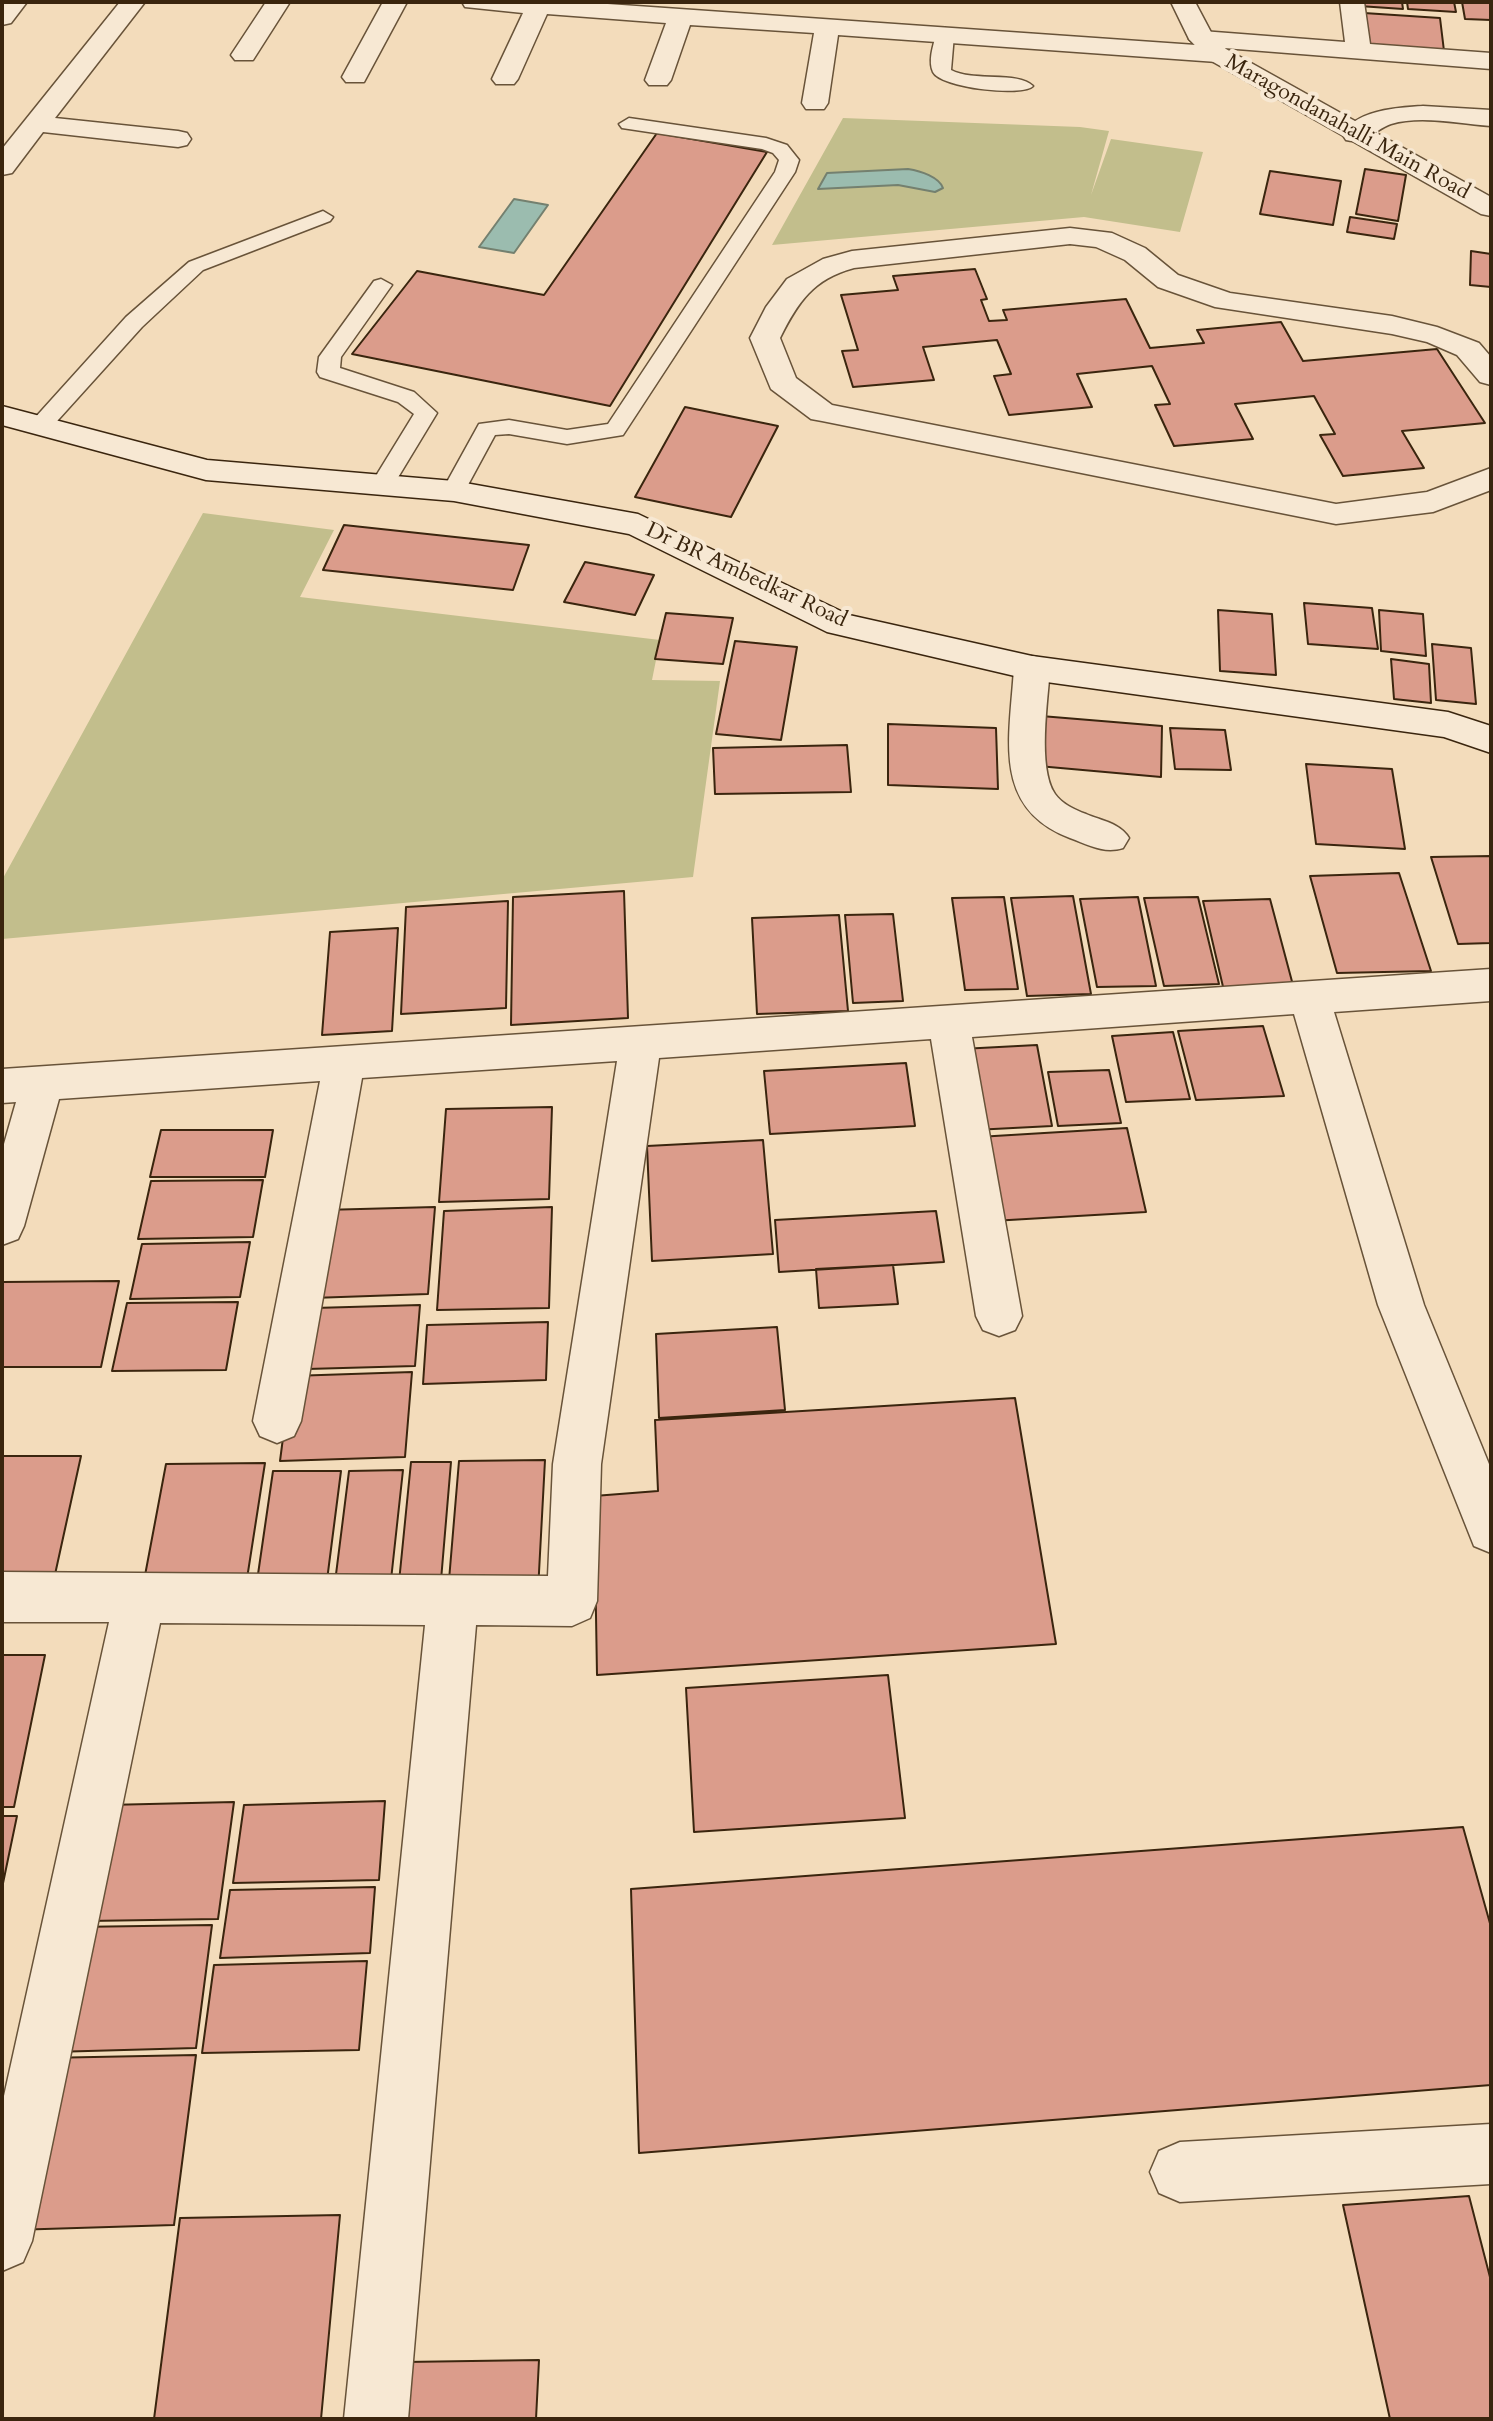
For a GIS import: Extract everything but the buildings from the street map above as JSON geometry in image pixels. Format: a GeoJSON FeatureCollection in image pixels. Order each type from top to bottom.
{"type":"FeatureCollection","features":[{"type":"Feature","properties":{"kind":"street"},"geometry":{"type":"LineString","coordinates":[[2,18],[15,2]]}},
{"type":"Feature","properties":{"kind":"street"},"geometry":{"type":"LineString","coordinates":[[5,160],[39,124],[133,2]]}},
{"type":"Feature","properties":{"kind":"street"},"geometry":{"type":"LineString","coordinates":[[244,55],[278,2]]}},
{"type":"Feature","properties":{"kind":"street"},"geometry":{"type":"LineString","coordinates":[[355,77],[395,2]]}},
{"type":"Feature","properties":{"kind":"street"},"geometry":{"type":"LineString","coordinates":[[474,2],[538,7],[594,6],[680,17],[945,35],[1359,52],[1491,61]]}},
{"type":"Feature","properties":{"kind":"street","name":"Maragondanahalli Main Road"},"geometry":{"type":"LineString","coordinates":[[1183,2],[1210,47],[1355,134],[1491,208]]}},
{"type":"Feature","properties":{"kind":"street"},"geometry":{"type":"LineString","coordinates":[[1352,2],[1359,52]]}},
{"type":"Feature","properties":{"kind":"street"},"geometry":{"type":"LineString","coordinates":[[505,79],[538,7]]}},
{"type":"Feature","properties":{"kind":"street"},"geometry":{"type":"LineString","coordinates":[[658,80],[680,17]]}},
{"type":"Feature","properties":{"kind":"street"},"geometry":{"type":"LineString","coordinates":[[815,103],[827,27]]}},
{"type":"Feature","properties":{"kind":"street"},"geometry":{"type":"LineString","coordinates":[[1355,134],[1385,117],[1423,114],[1491,118]]}},
{"type":"Feature","properties":{"kind":"street"},"geometry":{"type":"LineString","coordinates":[[39,124],[178,139]]}},
{"type":"Feature","properties":{"kind":"street"},"geometry":{"type":"LineString","coordinates":[[1491,376],[1468,349],[1437,336],[1392,325],[1225,301],[1168,281],[1135,254],[1102,239],[1070,236],[852,260],[822,267],[803,278],[785,299],[765,338],[782,383],[822,412],[1336,514],[1433,502],[1491,478]]}},
{"type":"Feature","properties":{"kind":"street","name":"Dr BR Ambedkar Road"},"geometry":{"type":"LineString","coordinates":[[2,415],[206,470],[454,491],[638,525],[839,624],[1032,668],[1448,725],[1491,740]]}},
{"type":"Feature","properties":{"kind":"street"},"geometry":{"type":"LineString","coordinates":[[1032,668],[1029,773],[1033,794],[1051,813],[1110,838]]}},
{"type":"Feature","properties":{"kind":"street"},"geometry":{"type":"LineString","coordinates":[[2,1226],[22,1084],[1491,985]]}},
{"type":"Feature","properties":{"kind":"street"},"geometry":{"type":"LineString","coordinates":[[1309,997],[1401,1305],[1491,1529]]}},
{"type":"Feature","properties":{"kind":"street"},"geometry":{"type":"LineString","coordinates":[[949,1022],[999,1316]]}},
{"type":"Feature","properties":{"kind":"street"},"geometry":{"type":"LineString","coordinates":[[2,1597],[572,1601],[577,1464],[641,1042]]}},
{"type":"Feature","properties":{"kind":"street"},"geometry":{"type":"LineString","coordinates":[[277,1421],[344,1063]]}},
{"type":"Feature","properties":{"kind":"street"},"geometry":{"type":"LineString","coordinates":[[2,2241],[140,1598]]}},
{"type":"Feature","properties":{"kind":"street"},"geometry":{"type":"LineString","coordinates":[[376,2419],[453,1600]]}},
{"type":"Feature","properties":{"kind":"street"},"geometry":{"type":"LineString","coordinates":[[1180,2172],[1491,2154]]}},
{"type":"Feature","properties":{"kind":"lane"},"geometry":{"type":"LineString","coordinates":[[945,35],[941,69],[944,74],[957,80],[1024,86]]}},
{"type":"Feature","properties":{"kind":"lane"},"geometry":{"type":"LineString","coordinates":[[454,491],[487,429],[509,427],[567,437],[615,430],[785,172],[789,160],[780,149],[766,144],[629,124]]}},
{"type":"Feature","properties":{"kind":"lane"},"geometry":{"type":"LineString","coordinates":[[41,425],[134,322],[196,266],[323,217]]}},
{"type":"Feature","properties":{"kind":"lane"},"geometry":{"type":"LineString","coordinates":[[381,285],[330,357],[328,372],[406,397],[426,413],[383,484]]}},
{"type":"Feature","properties":{"kind":"shaded area"},"geometry":{"type":"Polygon","coordinates":[[[843,118],[1080,127],[1109,131],[1091,195],[1111,139],[1203,152],[1180,232],[1084,217],[772,245],[843,118]]]}},
{"type":"Feature","properties":{"kind":"shaded area"},"geometry":{"type":"Polygon","coordinates":[[[908,169],[934,178],[943,188],[935,192],[898,185],[818,189],[827,173],[908,169]]]}},
{"type":"Feature","properties":{"kind":"shaded area"},"geometry":{"type":"Polygon","coordinates":[[[514,199],[548,205],[514,253],[479,247],[514,199]]]}},
{"type":"Feature","properties":{"kind":"shaded area"},"geometry":{"type":"Polygon","coordinates":[[[203,513],[334,530],[300,597],[660,640],[652,680],[720,681],[693,877],[2,939],[2,880],[203,513]]]}}]}
